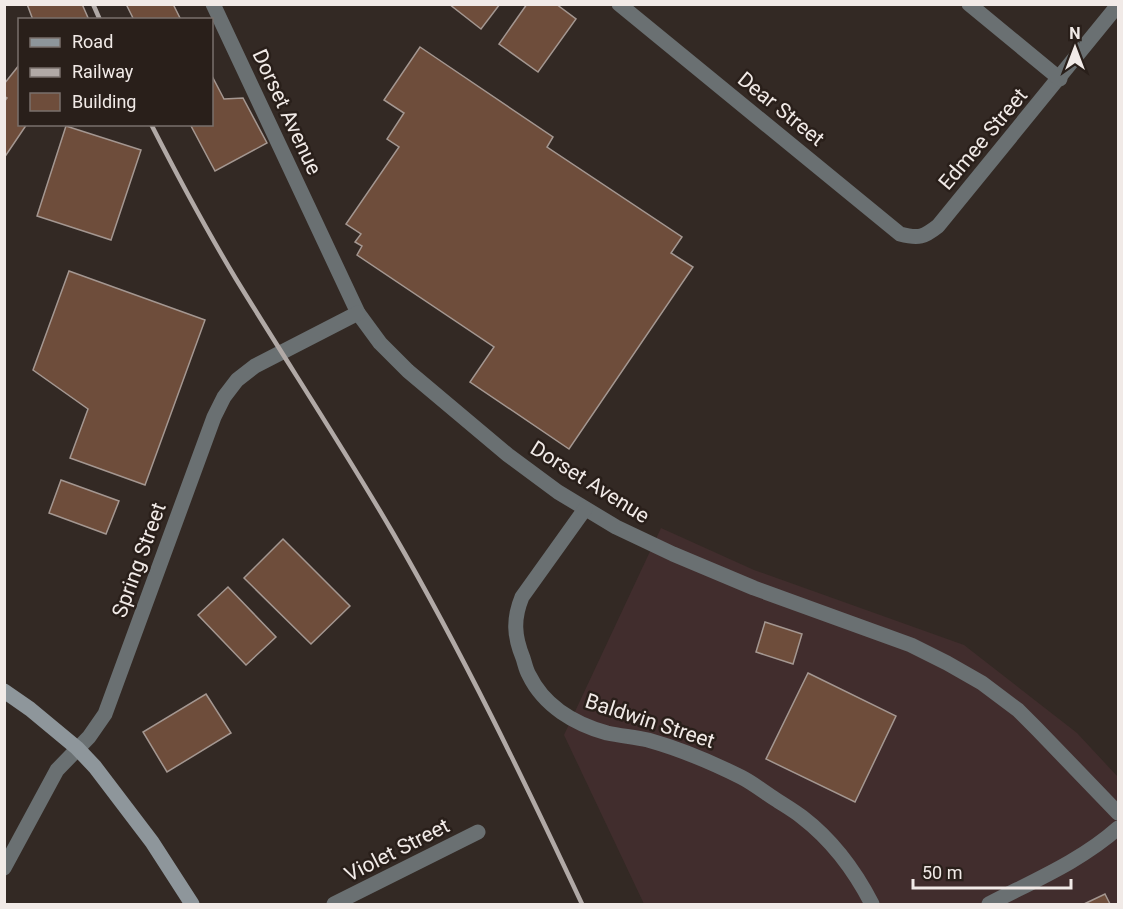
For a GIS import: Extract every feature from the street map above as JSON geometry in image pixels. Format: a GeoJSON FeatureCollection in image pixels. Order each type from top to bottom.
{"type":"FeatureCollection","features":[{"type":"Feature","properties":{"kind":"street","name":"Dorset Avenue"},"geometry":{"type":"LineString","coordinates":[[213,4],[358,313],[380,343],[408,371],[508,455],[558,492],[616,527],[754,588],[911,645],[948,663],[982,684],[1018,710],[1119,813]]}},
{"type":"Feature","properties":{"kind":"street","name":"Dear Street"},"geometry":{"type":"LineString","coordinates":[[619,4],[900,234],[920,237]]}},
{"type":"Feature","properties":{"kind":"street"},"geometry":{"type":"LineString","coordinates":[[969,4],[1060,79]]}},
{"type":"Feature","properties":{"kind":"street","name":"Edmee Street"},"geometry":{"type":"LineString","coordinates":[[920,237],[927,235],[938,225],[1119,5]]}},
{"type":"Feature","properties":{"kind":"street","name":"Spring Street"},"geometry":{"type":"LineString","coordinates":[[4,868],[57,770],[99,725],[105,714],[214,417],[224,397],[237,380],[255,366],[358,313]]}},
{"type":"Feature","properties":{"kind":"street","name":"Baldwin Street"},"geometry":{"type":"LineString","coordinates":[[585,509],[522,597],[517,609],[515,622],[518,645],[529,676],[542,694],[559,711],[582,724],[608,733],[647,740],[712,762],[744,779],[802,817],[825,837],[849,864],[872,904]]}},
{"type":"Feature","properties":{"kind":"street"},"geometry":{"type":"LineString","coordinates":[[4,692],[30,709],[77,748],[95,767],[152,842],[192,904]]}},
{"type":"Feature","properties":{"kind":"street"},"geometry":{"type":"LineString","coordinates":[[989,904],[1077,858],[1119,828]]}},
{"type":"Feature","properties":{"kind":"street","name":"Violet Street"},"geometry":{"type":"LineString","coordinates":[[334,904],[478,832]]}},
{"type":"Feature","properties":{"kind":"shaded area"},"geometry":{"type":"Polygon","coordinates":[[[661,528],[754,570],[964,645],[1077,733],[1118,777],[1118,904],[644,904],[564,735],[661,528]]]}},
{"type":"Feature","properties":{"kind":"building"},"geometry":{"type":"Polygon","coordinates":[[[27,4],[82,4],[88,18],[32,18],[27,4]]]}},
{"type":"Feature","properties":{"kind":"building"},"geometry":{"type":"Polygon","coordinates":[[[126,4],[173,4],[180,18],[133,18],[126,4]]]}},
{"type":"Feature","properties":{"kind":"building"},"geometry":{"type":"Polygon","coordinates":[[[449,4],[500,4],[481,29],[449,4]]]}},
{"type":"Feature","properties":{"kind":"building"},"geometry":{"type":"Polygon","coordinates":[[[527,4],[556,4],[576,19],[538,72],[499,44],[527,4]]]}},
{"type":"Feature","properties":{"kind":"building"},"geometry":{"type":"Polygon","coordinates":[[[420,47],[553,137],[547,147],[682,237],[671,253],[693,267],[569,449],[470,382],[494,347],[357,255],[362,246],[355,242],[361,234],[346,224],[399,147],[387,139],[404,113],[384,100],[420,47]]]}},
{"type":"Feature","properties":{"kind":"building"},"geometry":{"type":"Polygon","coordinates":[[[18,66],[18,126],[26,126],[4,158],[4,102],[7,98],[4,96],[4,84],[18,66]]]}},
{"type":"Feature","properties":{"kind":"building"},"geometry":{"type":"Polygon","coordinates":[[[213,78],[224,99],[243,98],[267,143],[215,171],[191,126],[213,126],[213,78]]]}},
{"type":"Feature","properties":{"kind":"building"},"geometry":{"type":"Polygon","coordinates":[[[66,126],[141,150],[111,240],[37,216],[66,126]]]}},
{"type":"Feature","properties":{"kind":"building"},"geometry":{"type":"Polygon","coordinates":[[[69,271],[205,320],[145,485],[70,458],[88,409],[33,370],[69,271]]]}},
{"type":"Feature","properties":{"kind":"building"},"geometry":{"type":"Polygon","coordinates":[[[61,480],[119,501],[106,534],[49,513],[61,480]]]}},
{"type":"Feature","properties":{"kind":"building"},"geometry":{"type":"Polygon","coordinates":[[[283,539],[350,606],[311,644],[244,578],[283,539]]]}},
{"type":"Feature","properties":{"kind":"building"},"geometry":{"type":"Polygon","coordinates":[[[228,587],[276,637],[246,665],[198,615],[228,587]]]}},
{"type":"Feature","properties":{"kind":"building"},"geometry":{"type":"Polygon","coordinates":[[[765,622],[802,634],[793,664],[756,652],[765,622]]]}},
{"type":"Feature","properties":{"kind":"building"},"geometry":{"type":"Polygon","coordinates":[[[808,673],[896,716],[855,802],[766,759],[808,673]]]}},
{"type":"Feature","properties":{"kind":"building"},"geometry":{"type":"Polygon","coordinates":[[[206,694],[231,733],[167,772],[143,732],[206,694]]]}},
{"type":"Feature","properties":{"kind":"building"},"geometry":{"type":"Polygon","coordinates":[[[1105,894],[1110,904],[1084,904],[1105,894]]]}},
{"type":"Feature","properties":{"kind":"railway"},"geometry":{"type":"LineString","coordinates":[[93,4],[99,18]]}},
{"type":"Feature","properties":{"kind":"railway"},"geometry":{"type":"LineString","coordinates":[[152,126],[225,260],[355,469],[444,624],[492,717],[582,904]]}}]}
